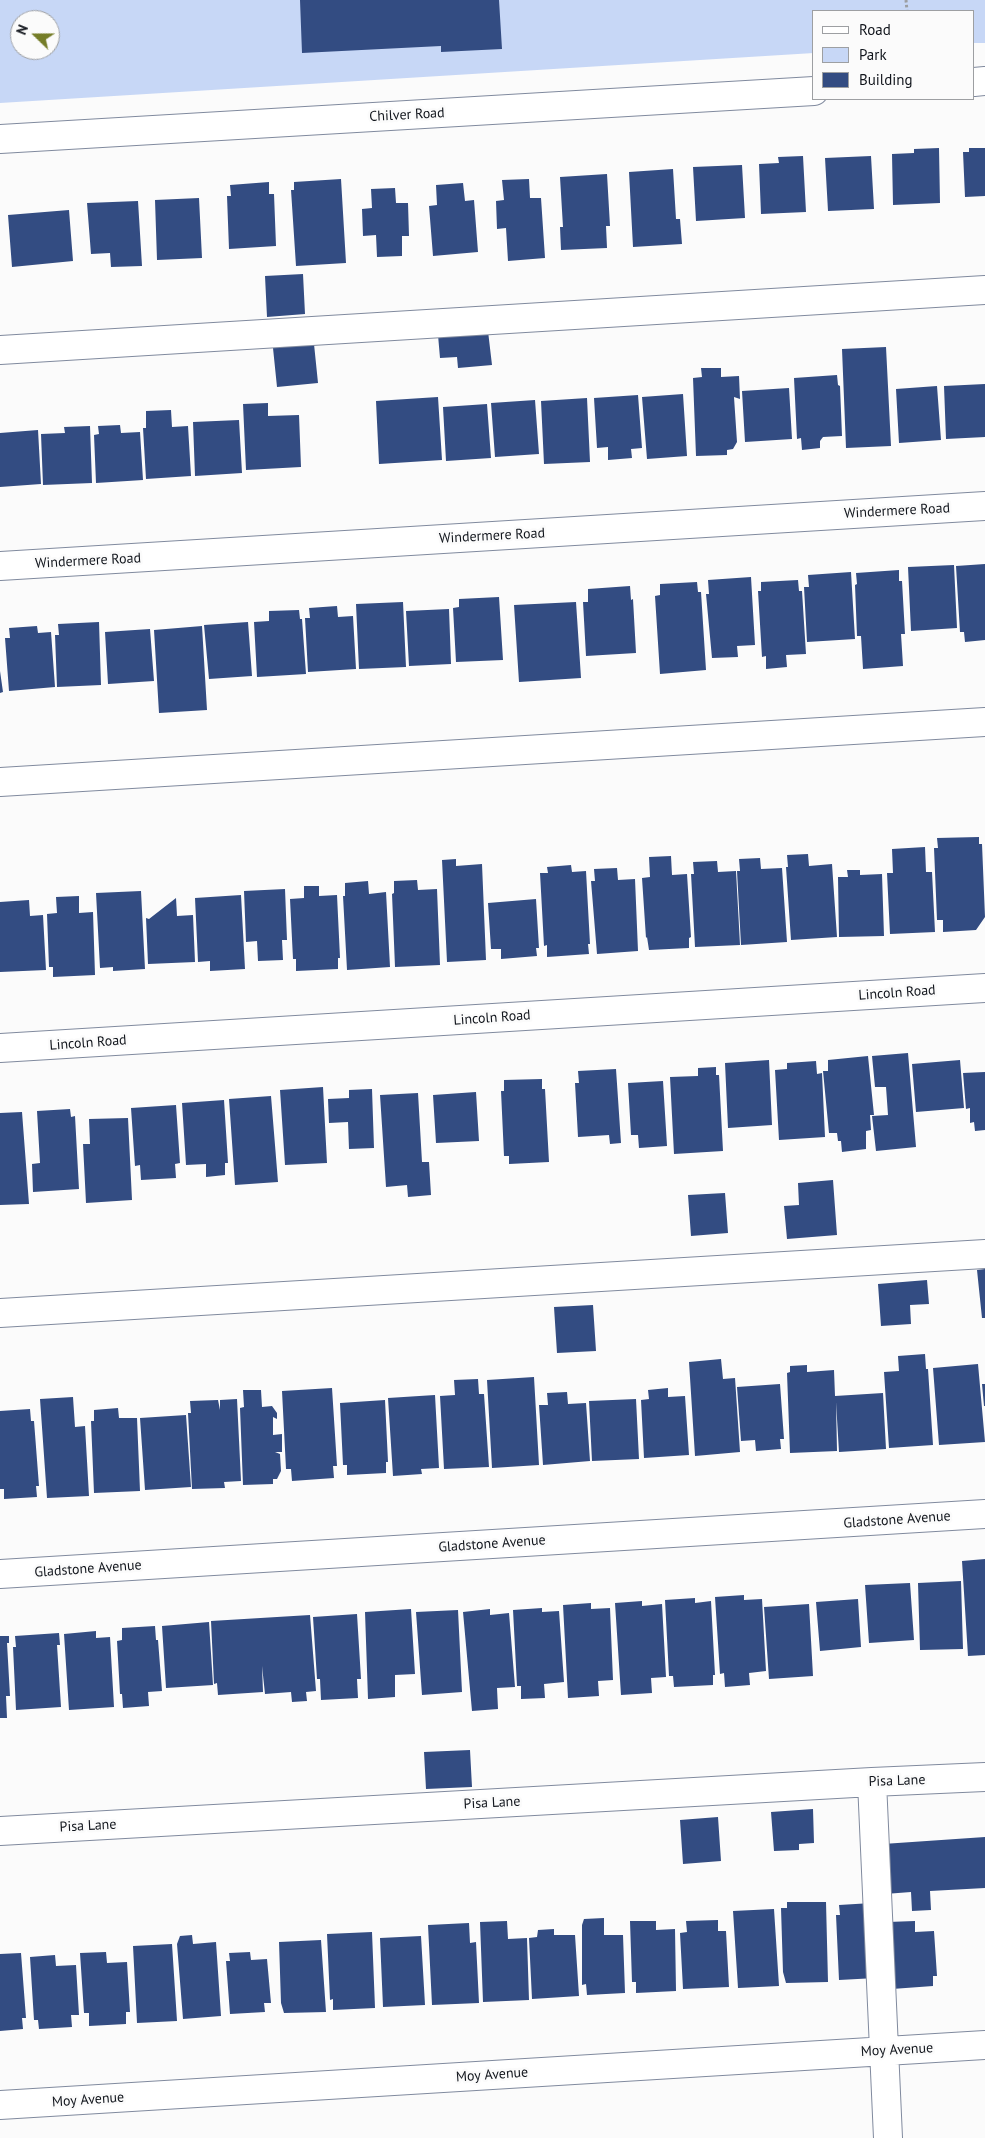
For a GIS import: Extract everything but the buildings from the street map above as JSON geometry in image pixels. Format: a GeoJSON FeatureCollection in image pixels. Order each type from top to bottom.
{"type":"FeatureCollection","features":[{"type":"Feature","properties":{"kind":"street","name":"Chilver Road"},"geometry":{"type":"LineString","coordinates":[[0,139],[812,92]]}},
{"type":"Feature","properties":{"kind":"street"},"geometry":{"type":"LineString","coordinates":[[0,350],[985,290]]}},
{"type":"Feature","properties":{"kind":"street","name":"Windermere Road"},"geometry":{"type":"LineString","coordinates":[[0,566],[985,506]]}},
{"type":"Feature","properties":{"kind":"street"},"geometry":{"type":"LineString","coordinates":[[0,782],[985,722]]}},
{"type":"Feature","properties":{"kind":"street","name":"Lincoln Road"},"geometry":{"type":"LineString","coordinates":[[0,1048],[985,988]]}},
{"type":"Feature","properties":{"kind":"street"},"geometry":{"type":"LineString","coordinates":[[0,1314],[985,1254]]}},
{"type":"Feature","properties":{"kind":"street","name":"Gladstone Avenue"},"geometry":{"type":"LineString","coordinates":[[0,1574],[985,1514]]}},
{"type":"Feature","properties":{"kind":"street","name":"Pisa Lane"},"geometry":{"type":"LineString","coordinates":[[0,1831],[985,1777]]}},
{"type":"Feature","properties":{"kind":"street"},"geometry":{"type":"LineString","coordinates":[[872,1782],[888,2138]]}},
{"type":"Feature","properties":{"kind":"street","name":"Moy Avenue"},"geometry":{"type":"LineString","coordinates":[[0,2105],[985,2045]]}},
{"type":"Feature","properties":{"kind":"green space"},"geometry":{"type":"Polygon","coordinates":[[[0,0],[985,0],[985,43],[975,43],[975,10],[812,10],[812,53],[0,103],[0,0]]]}}]}
